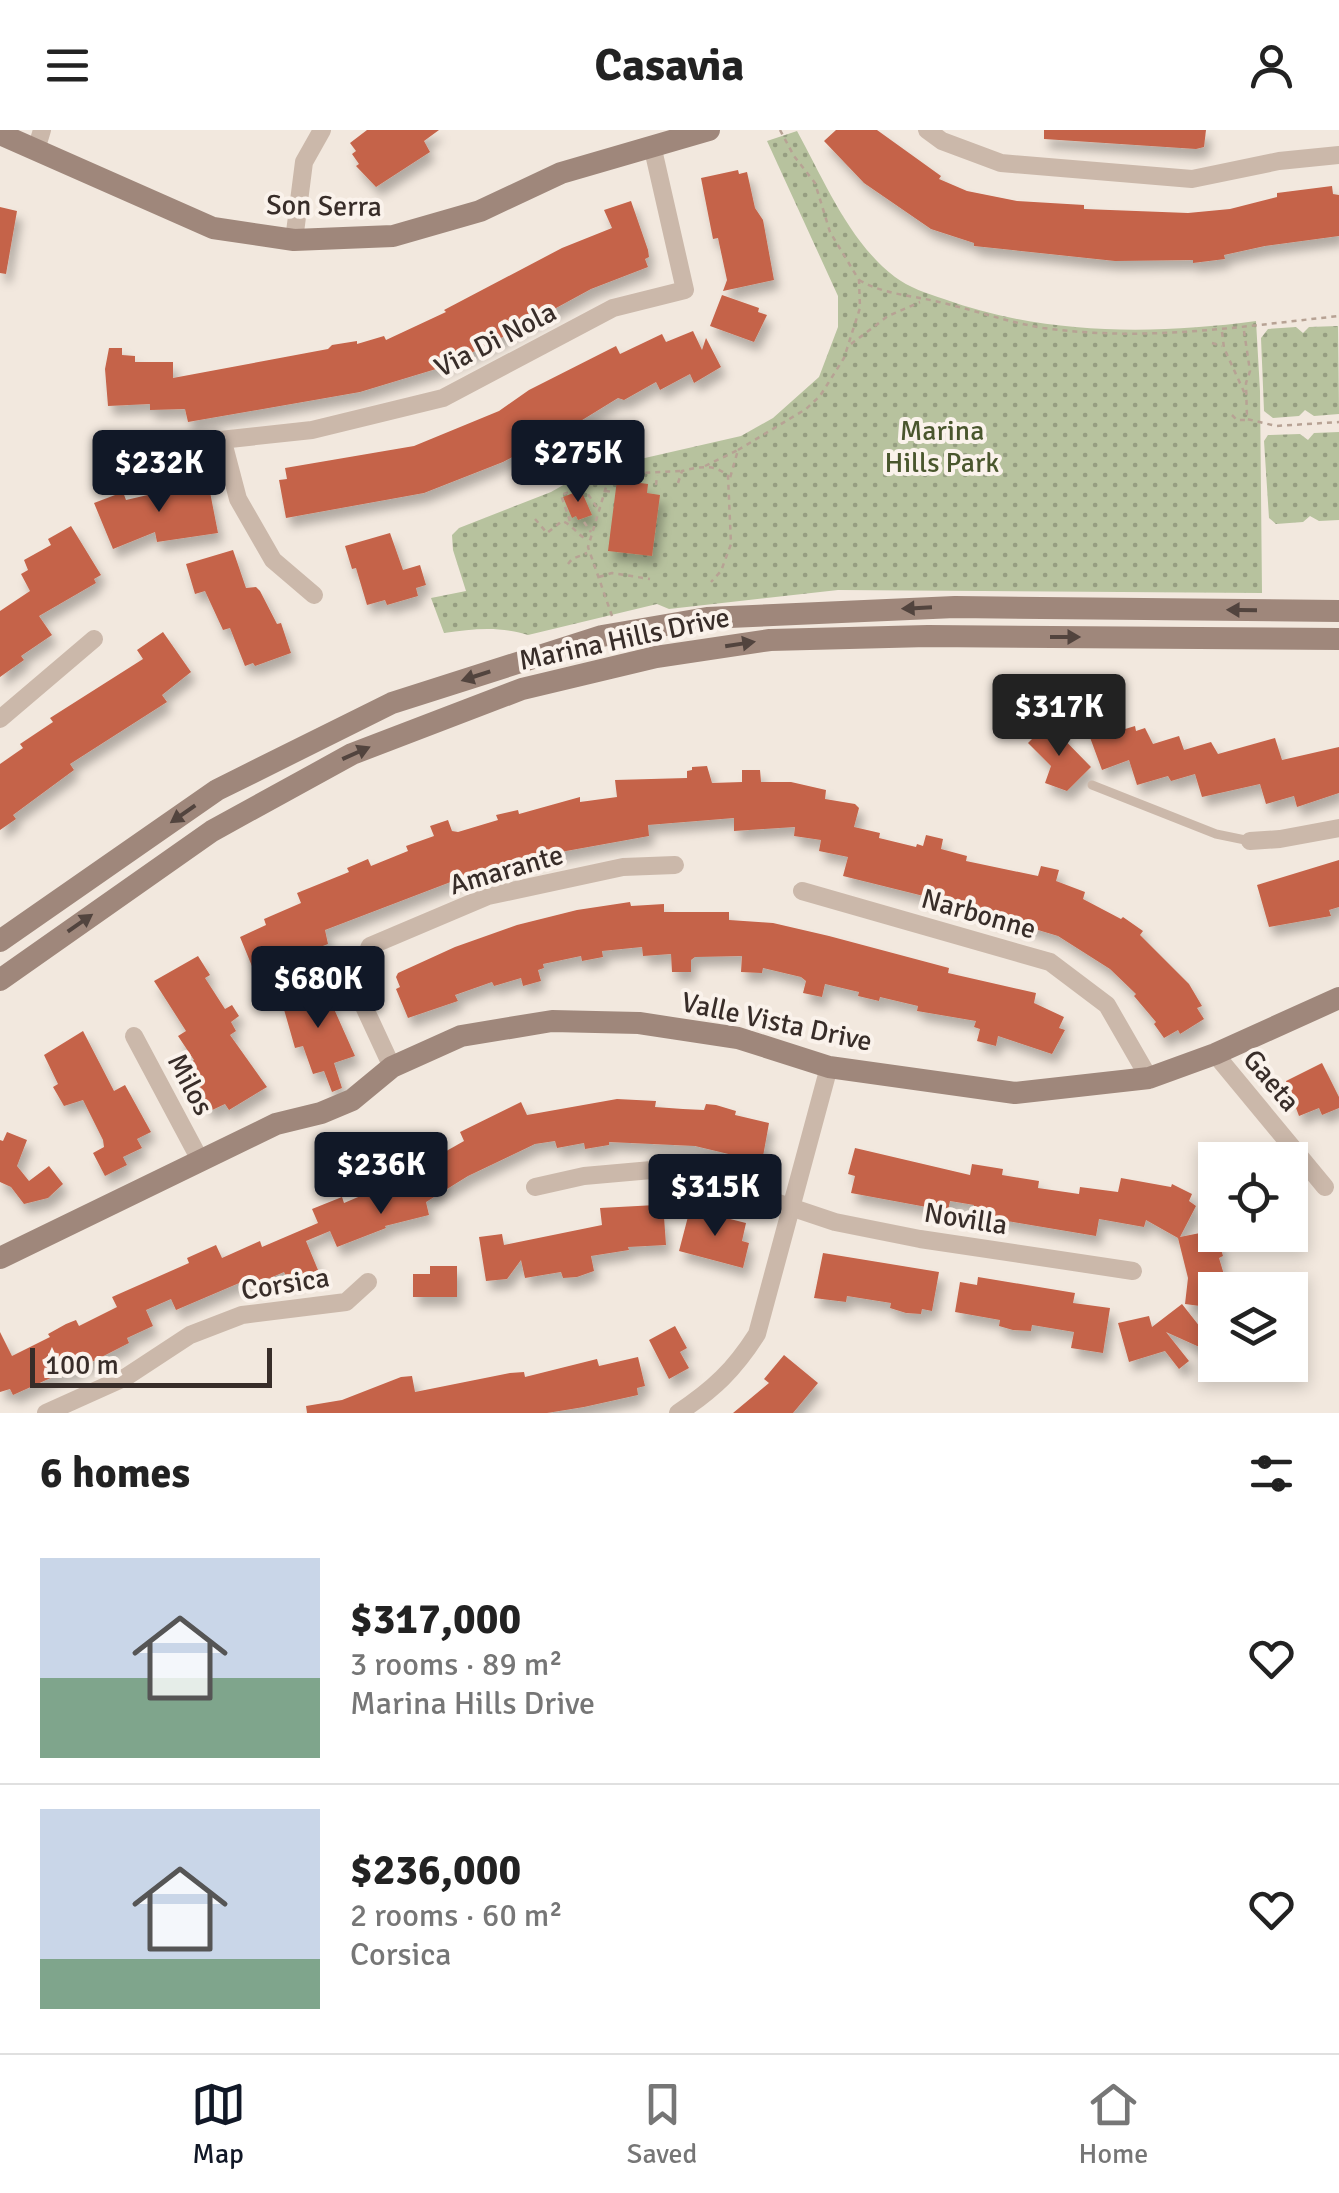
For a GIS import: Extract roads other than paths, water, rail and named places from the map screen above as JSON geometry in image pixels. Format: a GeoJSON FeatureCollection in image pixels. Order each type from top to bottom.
{"type":"FeatureCollection","features":[{"type":"Feature","properties":{"kind":"street"},"geometry":{"type":"LineString","coordinates":[[294,240],[304,162],[322,130]]}},
{"type":"Feature","properties":{"kind":"street","name":"Son Serra"},"geometry":{"type":"LineString","coordinates":[[0,134],[39,140],[213,228],[294,240],[393,236],[480,210],[561,173],[709,130]]}},
{"type":"Feature","properties":{"kind":"street"},"geometry":{"type":"LineString","coordinates":[[927,130],[942,141],[1001,163],[1192,179],[1280,161],[1339,155]]}},
{"type":"Feature","properties":{"kind":"street","name":"Via Di Nola"},"geometry":{"type":"LineString","coordinates":[[119,451],[312,430],[444,398],[613,308],[685,290],[652,144]]}},
{"type":"Feature","properties":{"kind":"street"},"geometry":{"type":"LineString","coordinates":[[223,442],[238,499],[273,560],[314,595]]}},
{"type":"Feature","properties":{"kind":"street","name":"Marina Hills Drive"},"geometry":{"type":"LineString","coordinates":[[0,940],[217,790],[392,703],[602,636],[707,618],[956,606],[1339,611]]}},
{"type":"Feature","properties":{"kind":"street","name":"Marina Hills Drive"},"geometry":{"type":"LineString","coordinates":[[0,980],[212,831],[352,754],[522,689],[656,657],[770,640],[928,636],[1339,639]]}},
{"type":"Feature","properties":{"kind":"street"},"geometry":{"type":"LineString","coordinates":[[0,719],[94,638]]}},
{"type":"Feature","properties":{"kind":"street"},"geometry":{"type":"LineString","coordinates":[[1250,840],[1280,839],[1339,828]]}},
{"type":"Feature","properties":{"kind":"street","name":"Amarante"},"geometry":{"type":"LineString","coordinates":[[392,1066],[354,984],[370,946],[488,896],[623,867],[674,864]]}},
{"type":"Feature","properties":{"kind":"street","name":"Narbonne"},"geometry":{"type":"LineString","coordinates":[[802,891],[1050,962],[1107,1006],[1149,1078]]}},
{"type":"Feature","properties":{"kind":"street","name":"Valle Vista Drive"},"geometry":{"type":"LineString","coordinates":[[0,1258],[199,1158],[276,1124],[352,1100],[392,1066],[461,1036],[552,1021],[638,1023],[738,1038],[828,1067],[1015,1093],[1149,1078],[1214,1054],[1339,998]]}},
{"type":"Feature","properties":{"kind":"street","name":"Milos"},"geometry":{"type":"LineString","coordinates":[[134,1036],[199,1158]]}},
{"type":"Feature","properties":{"kind":"street","name":"Gaeta"},"geometry":{"type":"LineString","coordinates":[[1214,1054],[1325,1187]]}},
{"type":"Feature","properties":{"kind":"street"},"geometry":{"type":"LineString","coordinates":[[678,1413],[707,1394],[737,1366],[758,1334],[828,1067]]}},
{"type":"Feature","properties":{"kind":"street","name":"Novilla"},"geometry":{"type":"LineString","coordinates":[[535,1187],[584,1176],[674,1168],[793,1210],[920,1239],[1133,1271]]}},
{"type":"Feature","properties":{"kind":"street","name":"Corsica"},"geometry":{"type":"LineString","coordinates":[[46,1413],[126,1377],[190,1335],[242,1315],[346,1302],[368,1282]]}},
{"type":"Feature","properties":{"kind":"lane"},"geometry":{"type":"LineString","coordinates":[[1092,785],[1216,834],[1250,840]]}},
{"type":"Feature","properties":{"kind":"park label","name":"Marina Hills Park"},"geometry":{"type":"Point","coordinates":[942,446]}}]}
